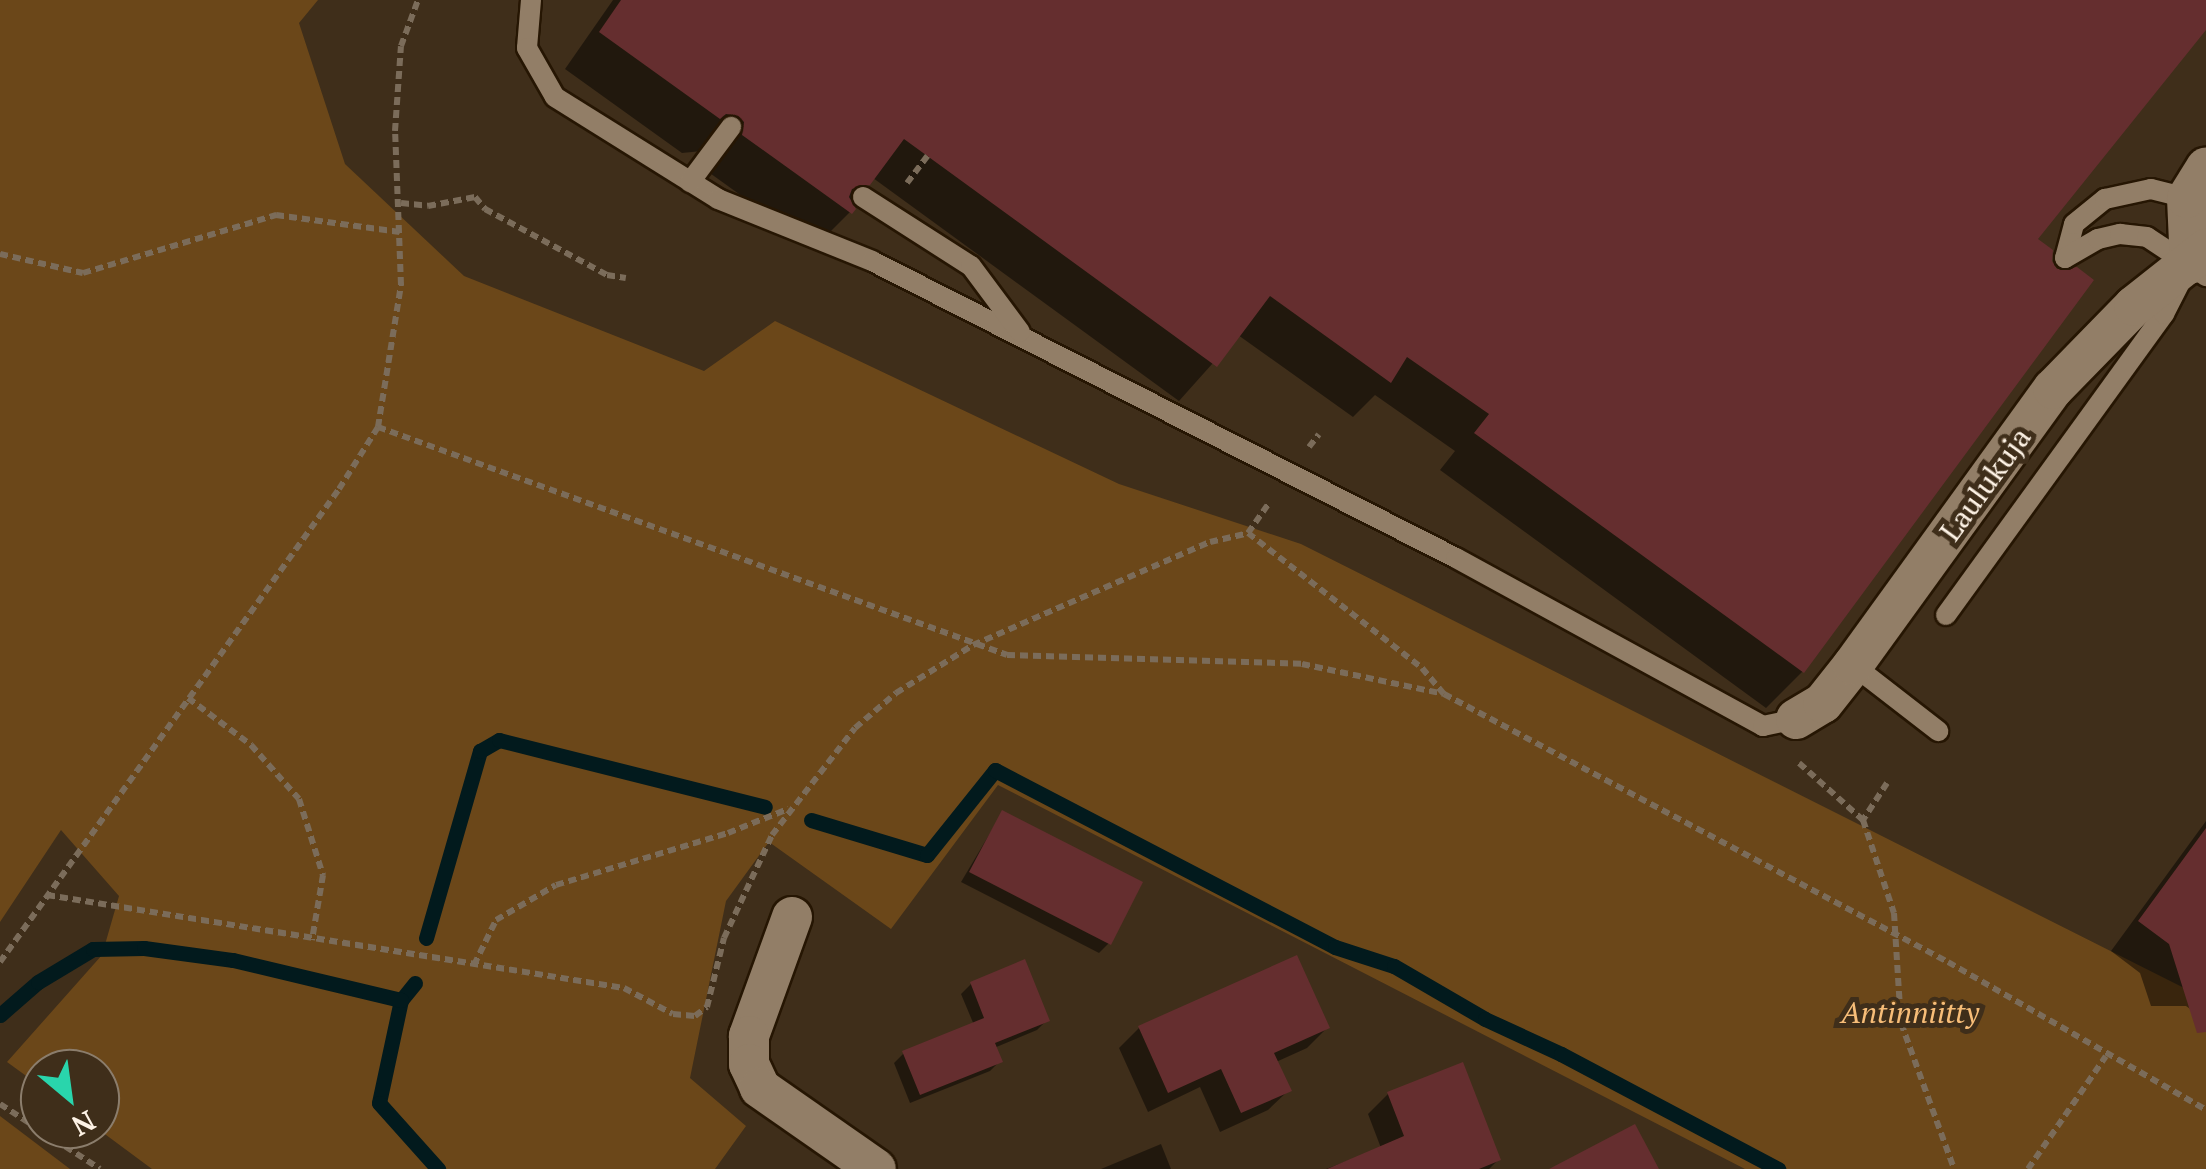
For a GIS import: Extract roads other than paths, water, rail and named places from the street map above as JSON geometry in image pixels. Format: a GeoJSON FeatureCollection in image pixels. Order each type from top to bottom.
{"type":"FeatureCollection","features":[{"type":"Feature","properties":{"kind":"street"},"geometry":{"type":"LineString","coordinates":[[2196,183],[2201,263]]}},
{"type":"Feature","properties":{"kind":"street","name":"Laulukuja"},"geometry":{"type":"LineString","coordinates":[[1796,719],[1823,703],[1854,665],[2054,389],[2134,306],[2201,263]]}},
{"type":"Feature","properties":{"kind":"street"},"geometry":{"type":"LineString","coordinates":[[792,917],[749,1036],[749,1064],[760,1088],[876,1169]]}},
{"type":"Feature","properties":{"kind":"lane"},"geometry":{"type":"LineString","coordinates":[[531,0],[526,48],[555,96],[718,199],[872,261],[1456,558],[1763,726],[1796,719]]}},
{"type":"Feature","properties":{"kind":"lane"},"geometry":{"type":"LineString","coordinates":[[690,182],[731,127]]}},
{"type":"Feature","properties":{"kind":"lane"},"geometry":{"type":"LineString","coordinates":[[1946,615],[2201,263],[2146,238],[2120,234],[2098,238],[2065,258],[2074,224],[2105,198],[2196,183]]}},
{"type":"Feature","properties":{"kind":"lane"},"geometry":{"type":"LineString","coordinates":[[864,197],[971,266],[1024,338]]}},
{"type":"Feature","properties":{"kind":"lane"},"geometry":{"type":"LineString","coordinates":[[1854,665],[1938,731]]}},
{"type":"Feature","properties":{"kind":"waterway"},"geometry":{"type":"LineString","coordinates":[[426,938],[480,751],[499,740],[765,807]]}},
{"type":"Feature","properties":{"kind":"waterway"},"geometry":{"type":"LineString","coordinates":[[811,820],[927,855],[995,770],[1335,947],[1394,966],[1485,1019],[1561,1054],[1778,1169]]}},
{"type":"Feature","properties":{"kind":"waterway"},"geometry":{"type":"LineString","coordinates":[[0,1015],[38,982],[93,949],[144,948],[233,960],[401,1000]]}},
{"type":"Feature","properties":{"kind":"waterway"},"geometry":{"type":"LineString","coordinates":[[415,983],[401,1000],[379,1103],[438,1169]]}},
{"type":"Feature","properties":{"kind":"park label","name":"Antinniitty"},"geometry":{"type":"Point","coordinates":[1910,1012]}}]}
